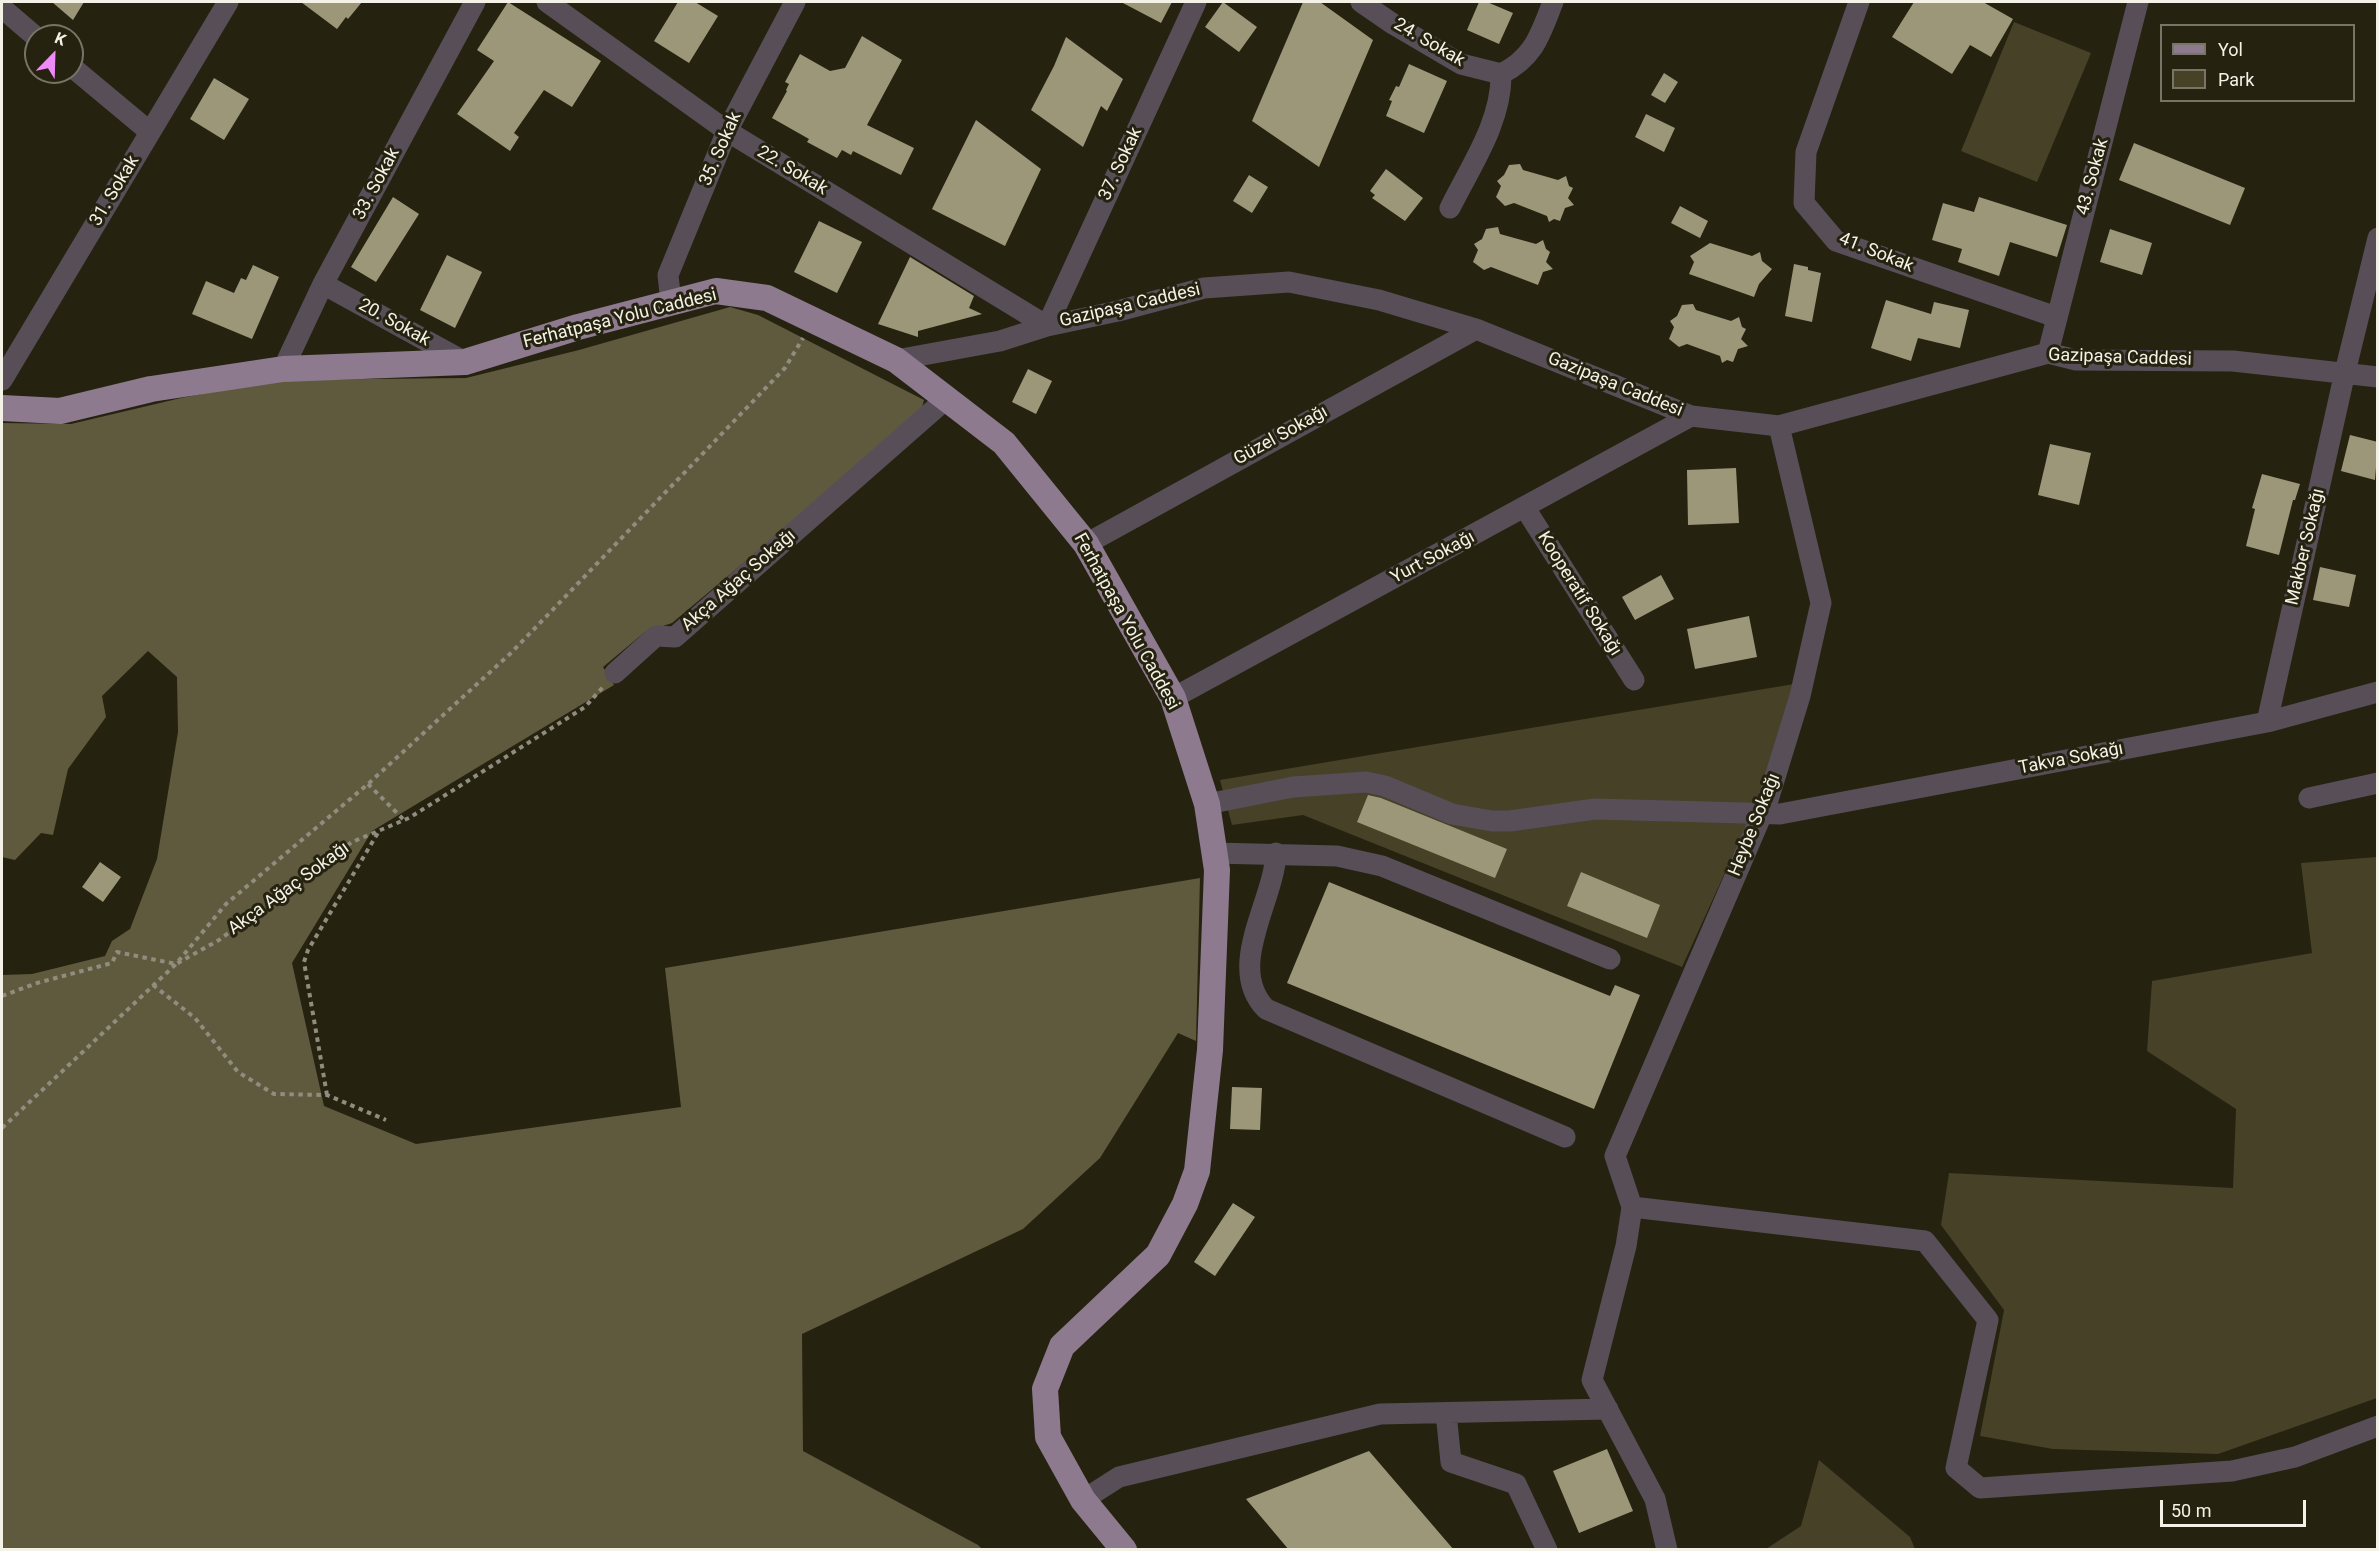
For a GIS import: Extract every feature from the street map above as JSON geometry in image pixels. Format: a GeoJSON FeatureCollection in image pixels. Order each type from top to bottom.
{"type":"FeatureCollection","features":[{"type":"Feature","properties":{"kind":"main road","name":"Ferhatpaşa Yolu Caddesi"},"geometry":{"type":"LineString","coordinates":[[2,408],[60,411],[151,389],[283,369],[465,362],[578,327],[716,291],[768,298],[896,360],[1004,443],[1086,544],[1173,698],[1207,804],[1217,870],[1210,1050],[1197,1172],[1185,1204],[1158,1255],[1062,1346],[1045,1389],[1048,1437],[1083,1500],[1124,1550]]}},
{"type":"Feature","properties":{"kind":"street","name":"31. Sokak"},"geometry":{"type":"LineString","coordinates":[[2,380],[228,2]]}},
{"type":"Feature","properties":{"kind":"street","name":"33. Sokak"},"geometry":{"type":"LineString","coordinates":[[283,369],[323,284],[475,2]]}},
{"type":"Feature","properties":{"kind":"street","name":"22. Sokak"},"geometry":{"type":"LineString","coordinates":[[547,2],[727,131],[1047,326]]}},
{"type":"Feature","properties":{"kind":"street","name":"35. Sokak"},"geometry":{"type":"LineString","coordinates":[[671,303],[668,275],[727,131],[795,2]]}},
{"type":"Feature","properties":{"kind":"street","name":"37. Sokak"},"geometry":{"type":"LineString","coordinates":[[1047,326],[1196,2]]}},
{"type":"Feature","properties":{"kind":"street","name":"24. Sokak"},"geometry":{"type":"LineString","coordinates":[[1361,2],[1393,24],[1461,64],[1501,74]]}},
{"type":"Feature","properties":{"kind":"street"},"geometry":{"type":"LineString","coordinates":[[1450,208],[1490,127],[1501,95],[1501,74],[1524,60],[1533,49],[1553,2]]}},
{"type":"Feature","properties":{"kind":"street","name":"41. Sokak"},"geometry":{"type":"LineString","coordinates":[[1859,2],[1806,152],[1804,204],[1836,241],[2056,317]]}},
{"type":"Feature","properties":{"kind":"street","name":"43. Sokak"},"geometry":{"type":"LineString","coordinates":[[2048,353],[2139,2]]}},
{"type":"Feature","properties":{"kind":"street"},"geometry":{"type":"LineString","coordinates":[[2,8],[24,27]]}},
{"type":"Feature","properties":{"kind":"street"},"geometry":{"type":"LineString","coordinates":[[84,77],[150,132]]}},
{"type":"Feature","properties":{"kind":"street","name":"Makber Sokağı"},"geometry":{"type":"LineString","coordinates":[[2267,722],[2345,372],[2378,238]]}},
{"type":"Feature","properties":{"kind":"street","name":"Gazipaşa Caddesi"},"geometry":{"type":"LineString","coordinates":[[896,360],[1000,341],[1047,326],[1118,311],[1204,288],[1289,282],[1379,300],[1476,329],[1691,416],[1779,426],[2048,353],[2076,360],[2233,361],[2378,377]]}},
{"type":"Feature","properties":{"kind":"street","name":"20. Sokak"},"geometry":{"type":"LineString","coordinates":[[323,284],[465,362]]}},
{"type":"Feature","properties":{"kind":"street","name":"Güzel Sokağı"},"geometry":{"type":"LineString","coordinates":[[1086,544],[1476,329]]}},
{"type":"Feature","properties":{"kind":"street","name":"Akça Ağaç Sokağı"},"geometry":{"type":"LineString","coordinates":[[615,673],[656,636],[675,637],[946,399]]}},
{"type":"Feature","properties":{"kind":"street","name":"Yurt Sokağı"},"geometry":{"type":"LineString","coordinates":[[1173,698],[1691,416]]}},
{"type":"Feature","properties":{"kind":"street","name":"Heybe Sokağı"},"geometry":{"type":"LineString","coordinates":[[1632,1207],[1615,1156],[1768,800],[1800,696],[1821,603],[1779,426]]}},
{"type":"Feature","properties":{"kind":"street","name":"Kooperatif Sokağı"},"geometry":{"type":"LineString","coordinates":[[1525,508],[1634,680]]}},
{"type":"Feature","properties":{"kind":"street","name":"Takva Sokağı"},"geometry":{"type":"LineString","coordinates":[[1207,804],[1293,787],[1366,783],[1385,786],[1452,814],[1492,821],[1510,821],[1595,809],[1780,814],[2267,722],[2378,692]]}},
{"type":"Feature","properties":{"kind":"street"},"geometry":{"type":"LineString","coordinates":[[2309,798],[2378,783]]}},
{"type":"Feature","properties":{"kind":"street"},"geometry":{"type":"LineString","coordinates":[[1214,853],[1337,856],[1382,866],[1610,959]]}},
{"type":"Feature","properties":{"kind":"street"},"geometry":{"type":"LineString","coordinates":[[1276,853],[1275,875],[1253,942],[1250,961],[1255,993],[1266,1009],[1565,1137]]}},
{"type":"Feature","properties":{"kind":"street"},"geometry":{"type":"LineString","coordinates":[[1667,1550],[1655,1499],[1592,1380],[1626,1246],[1632,1207],[1926,1241],[1988,1320],[1956,1468],[1980,1488],[2232,1471],[2295,1456],[2378,1426]]}},
{"type":"Feature","properties":{"kind":"street"},"geometry":{"type":"LineString","coordinates":[[1083,1500],[1119,1477],[1380,1414],[1608,1409]]}},
{"type":"Feature","properties":{"kind":"street"},"geometry":{"type":"LineString","coordinates":[[1446,1413],[1451,1462],[1516,1484],[1547,1550]]}},
{"type":"Feature","properties":{"kind":"path"},"geometry":{"type":"LineString","coordinates":[[2,1128],[176,964],[226,904],[368,784],[512,652],[785,368],[814,320]]}},
{"type":"Feature","properties":{"kind":"path","name":"Akça Ağaç Sokağı"},"geometry":{"type":"LineString","coordinates":[[176,964],[219,940],[352,842],[404,820],[585,707],[615,673]]}},
{"type":"Feature","properties":{"kind":"path"},"geometry":{"type":"LineString","coordinates":[[368,784],[404,820]]}},
{"type":"Feature","properties":{"kind":"path"},"geometry":{"type":"LineString","coordinates":[[327,1095],[304,963],[308,950],[379,831]]}},
{"type":"Feature","properties":{"kind":"path"},"geometry":{"type":"LineString","coordinates":[[2,996],[37,983],[112,963],[117,952],[176,964]]}},
{"type":"Feature","properties":{"kind":"path"},"geometry":{"type":"LineString","coordinates":[[153,985],[195,1017],[238,1072],[274,1094],[327,1095],[386,1120]]}},
{"type":"Feature","properties":{"kind":"green space"},"geometry":{"type":"Polygon","coordinates":[[[2014,22],[2091,53],[2037,182],[1961,151],[2014,22]]]}},
{"type":"Feature","properties":{"kind":"green space"},"geometry":{"type":"Polygon","coordinates":[[[1794,684],[1759,798],[1682,967],[1303,815],[1232,825],[1220,780],[1794,684]]]}},
{"type":"Feature","properties":{"kind":"green space"},"geometry":{"type":"Polygon","coordinates":[[[2377,857],[2377,1398],[2218,1454],[2053,1449],[1980,1436],[2004,1310],[1941,1225],[1949,1173],[2233,1188],[2236,1109],[2147,1051],[2152,981],[2312,953],[2301,863],[2377,857]]]}},
{"type":"Feature","properties":{"kind":"green space"},"geometry":{"type":"Polygon","coordinates":[[[1819,1460],[1910,1537],[1915,1549],[1766,1549],[1801,1526],[1819,1460]]]}},
{"type":"Feature","properties":{"kind":"shaded area"},"geometry":{"type":"Polygon","coordinates":[[[730,307],[758,315],[924,400],[920,415],[672,623],[645,632],[603,667],[614,685],[372,831],[292,963],[324,1106],[416,1144],[681,1107],[665,968],[1200,878],[1196,1041],[1178,1033],[1100,1158],[1023,1229],[802,1334],[803,1451],[982,1549],[2,1549],[2,975],[32,974],[105,956],[112,941],[130,929],[157,859],[178,732],[177,677],[148,651],[102,696],[106,717],[68,769],[53,835],[41,833],[15,860],[2,857],[2,423],[71,424],[181,398],[276,380],[466,378],[579,350],[730,307]]]}},
{"type":"Feature","properties":{"kind":"building"},"geometry":{"type":"Polygon","coordinates":[[[52,2],[84,2],[73,20],[52,2]]]}},
{"type":"Feature","properties":{"kind":"building"},"geometry":{"type":"Polygon","coordinates":[[[301,2],[362,2],[337,29],[301,2]]]}},
{"type":"Feature","properties":{"kind":"building"},"geometry":{"type":"Polygon","coordinates":[[[508,2],[601,61],[572,107],[544,90],[514,133],[519,137],[510,151],[457,114],[494,61],[477,50],[508,2]]]}},
{"type":"Feature","properties":{"kind":"building"},"geometry":{"type":"Polygon","coordinates":[[[678,2],[695,2],[718,16],[689,63],[654,41],[678,2]]]}},
{"type":"Feature","properties":{"kind":"building"},"geometry":{"type":"Polygon","coordinates":[[[1121,2],[1172,2],[1161,23],[1121,2]]]}},
{"type":"Feature","properties":{"kind":"building"},"geometry":{"type":"Polygon","coordinates":[[[1223,2],[1257,27],[1239,52],[1205,27],[1223,2]]]}},
{"type":"Feature","properties":{"kind":"building"},"geometry":{"type":"Polygon","coordinates":[[[1303,2],[1320,2],[1373,40],[1319,167],[1252,121],[1303,2]]]}},
{"type":"Feature","properties":{"kind":"building"},"geometry":{"type":"Polygon","coordinates":[[[1479,2],[1487,2],[1513,13],[1499,44],[1467,30],[1479,2]]]}},
{"type":"Feature","properties":{"kind":"building"},"geometry":{"type":"Polygon","coordinates":[[[1914,2],[1983,2],[2013,19],[1991,57],[1970,45],[1952,74],[1892,37],[1914,2]]]}},
{"type":"Feature","properties":{"kind":"building"},"geometry":{"type":"Polygon","coordinates":[[[862,36],[902,60],[867,125],[914,148],[901,175],[853,151],[851,155],[842,150],[837,158],[807,142],[809,139],[772,118],[787,91],[789,84],[785,82],[800,54],[830,71],[845,68],[862,36]]]}},
{"type":"Feature","properties":{"kind":"building"},"geometry":{"type":"Polygon","coordinates":[[[1066,37],[1123,79],[1107,111],[1101,106],[1083,147],[1031,110],[1066,37]]]}},
{"type":"Feature","properties":{"kind":"building"},"geometry":{"type":"Polygon","coordinates":[[[1409,64],[1447,81],[1424,133],[1386,116],[1392,101],[1389,100],[1396,86],[1399,87],[1409,64]]]}},
{"type":"Feature","properties":{"kind":"building"},"geometry":{"type":"Polygon","coordinates":[[[1664,73],[1678,82],[1665,103],[1651,95],[1664,73]]]}},
{"type":"Feature","properties":{"kind":"building"},"geometry":{"type":"Polygon","coordinates":[[[214,78],[249,99],[224,140],[190,119],[214,78]]]}},
{"type":"Feature","properties":{"kind":"building"},"geometry":{"type":"Polygon","coordinates":[[[1646,114],[1675,128],[1664,152],[1635,137],[1646,114]]]}},
{"type":"Feature","properties":{"kind":"building"},"geometry":{"type":"Polygon","coordinates":[[[976,120],[1041,169],[1005,246],[932,209],[976,120]]]}},
{"type":"Feature","properties":{"kind":"building"},"geometry":{"type":"Polygon","coordinates":[[[2134,143],[2245,188],[2230,225],[2119,180],[2134,143]]]}},
{"type":"Feature","properties":{"kind":"building"},"geometry":{"type":"Polygon","coordinates":[[[1520,164],[1523,170],[1558,180],[1566,176],[1569,186],[1573,188],[1568,198],[1574,205],[1565,208],[1560,221],[1554,219],[1549,222],[1547,216],[1514,203],[1505,206],[1496,197],[1501,186],[1497,181],[1504,175],[1509,165],[1520,164]]]}},
{"type":"Feature","properties":{"kind":"building"},"geometry":{"type":"Polygon","coordinates":[[[1386,169],[1423,198],[1405,221],[1372,198],[1375,195],[1370,191],[1386,169]]]}},
{"type":"Feature","properties":{"kind":"building"},"geometry":{"type":"Polygon","coordinates":[[[1249,175],[1268,187],[1252,213],[1233,201],[1249,175]]]}},
{"type":"Feature","properties":{"kind":"building"},"geometry":{"type":"Polygon","coordinates":[[[393,197],[419,214],[376,282],[351,267],[393,197]]]}},
{"type":"Feature","properties":{"kind":"building"},"geometry":{"type":"Polygon","coordinates":[[[1979,197],[2067,225],[2057,257],[2010,242],[1999,276],[1958,262],[1962,249],[1932,240],[1943,203],[1974,212],[1979,197]]]}},
{"type":"Feature","properties":{"kind":"building"},"geometry":{"type":"Polygon","coordinates":[[[1680,206],[1708,221],[1700,238],[1671,223],[1680,206]]]}},
{"type":"Feature","properties":{"kind":"building"},"geometry":{"type":"Polygon","coordinates":[[[819,221],[862,242],[837,293],[794,272],[819,221]]]}},
{"type":"Feature","properties":{"kind":"building"},"geometry":{"type":"Polygon","coordinates":[[[1498,227],[1500,234],[1536,244],[1543,240],[1546,249],[1550,252],[1546,262],[1553,269],[1543,272],[1538,285],[1491,267],[1484,270],[1473,262],[1478,250],[1474,244],[1482,239],[1486,229],[1498,227]]]}},
{"type":"Feature","properties":{"kind":"building"},"geometry":{"type":"Polygon","coordinates":[[[2110,229],[2152,243],[2142,275],[2100,262],[2110,229]]]}},
{"type":"Feature","properties":{"kind":"building"},"geometry":{"type":"Polygon","coordinates":[[[1710,243],[1752,256],[1760,252],[1762,261],[1772,269],[1759,284],[1754,297],[1689,274],[1694,262],[1690,256],[1710,243]]]}},
{"type":"Feature","properties":{"kind":"building"},"geometry":{"type":"Polygon","coordinates":[[[447,255],[482,272],[455,328],[420,310],[447,255]]]}},
{"type":"Feature","properties":{"kind":"building"},"geometry":{"type":"Polygon","coordinates":[[[910,257],[974,296],[969,308],[982,314],[918,331],[918,337],[878,324],[910,257]]]}},
{"type":"Feature","properties":{"kind":"building"},"geometry":{"type":"Polygon","coordinates":[[[1794,264],[1821,273],[1812,322],[1785,316],[1794,264]]]}},
{"type":"Feature","properties":{"kind":"building"},"geometry":{"type":"Polygon","coordinates":[[[253,265],[279,277],[252,339],[192,314],[206,281],[234,293],[241,278],[246,280],[253,265]]]}},
{"type":"Feature","properties":{"kind":"building"},"geometry":{"type":"Polygon","coordinates":[[[1886,300],[1931,314],[1934,302],[1969,310],[1960,348],[1918,338],[1911,361],[1871,348],[1886,300]]]}},
{"type":"Feature","properties":{"kind":"building"},"geometry":{"type":"Polygon","coordinates":[[[1693,304],[1696,310],[1731,321],[1739,317],[1742,327],[1746,329],[1741,339],[1748,346],[1738,349],[1733,362],[1727,360],[1722,363],[1720,356],[1687,344],[1679,347],[1669,339],[1674,327],[1670,321],[1677,316],[1682,305],[1693,304]]]}},
{"type":"Feature","properties":{"kind":"building"},"geometry":{"type":"Polygon","coordinates":[[[1028,369],[1052,381],[1036,414],[1012,402],[1028,369]]]}},
{"type":"Feature","properties":{"kind":"building"},"geometry":{"type":"Polygon","coordinates":[[[2350,435],[2378,442],[2375,480],[2341,471],[2350,435]]]}},
{"type":"Feature","properties":{"kind":"building"},"geometry":{"type":"Polygon","coordinates":[[[2050,444],[2091,453],[2079,505],[2038,495],[2050,444]]]}},
{"type":"Feature","properties":{"kind":"building"},"geometry":{"type":"Polygon","coordinates":[[[1736,468],[1739,523],[1688,525],[1687,470],[1736,468]]]}},
{"type":"Feature","properties":{"kind":"building"},"geometry":{"type":"Polygon","coordinates":[[[2262,474],[2300,484],[2295,500],[2293,500],[2279,555],[2246,546],[2255,509],[2252,508],[2262,474]]]}},
{"type":"Feature","properties":{"kind":"building"},"geometry":{"type":"Polygon","coordinates":[[[2320,567],[2356,575],[2349,607],[2313,600],[2320,567]]]}},
{"type":"Feature","properties":{"kind":"building"},"geometry":{"type":"Polygon","coordinates":[[[1661,575],[1674,599],[1635,620],[1622,597],[1661,575]]]}},
{"type":"Feature","properties":{"kind":"building"},"geometry":{"type":"Polygon","coordinates":[[[1749,616],[1757,657],[1695,669],[1687,629],[1749,616]]]}},
{"type":"Feature","properties":{"kind":"building"},"geometry":{"type":"Polygon","coordinates":[[[1368,795],[1381,798],[1507,849],[1495,878],[1357,822],[1368,795]]]}},
{"type":"Feature","properties":{"kind":"building"},"geometry":{"type":"Polygon","coordinates":[[[100,862],[121,877],[103,902],[82,887],[100,862]]]}},
{"type":"Feature","properties":{"kind":"building"},"geometry":{"type":"Polygon","coordinates":[[[1581,872],[1660,905],[1647,938],[1567,906],[1581,872]]]}},
{"type":"Feature","properties":{"kind":"building"},"geometry":{"type":"Polygon","coordinates":[[[1329,882],[1610,996],[1615,985],[1640,995],[1594,1109],[1287,983],[1329,882]]]}},
{"type":"Feature","properties":{"kind":"building"},"geometry":{"type":"Polygon","coordinates":[[[1232,1087],[1262,1088],[1260,1130],[1230,1129],[1232,1087]]]}},
{"type":"Feature","properties":{"kind":"building"},"geometry":{"type":"Polygon","coordinates":[[[1233,1203],[1255,1217],[1215,1276],[1194,1262],[1233,1203]]]}},
{"type":"Feature","properties":{"kind":"building"},"geometry":{"type":"Polygon","coordinates":[[[1607,1449],[1633,1511],[1579,1533],[1553,1471],[1607,1449]]]}},
{"type":"Feature","properties":{"kind":"building"},"geometry":{"type":"Polygon","coordinates":[[[1369,1451],[1454,1550],[1289,1550],[1246,1499],[1369,1451]]]}}]}
